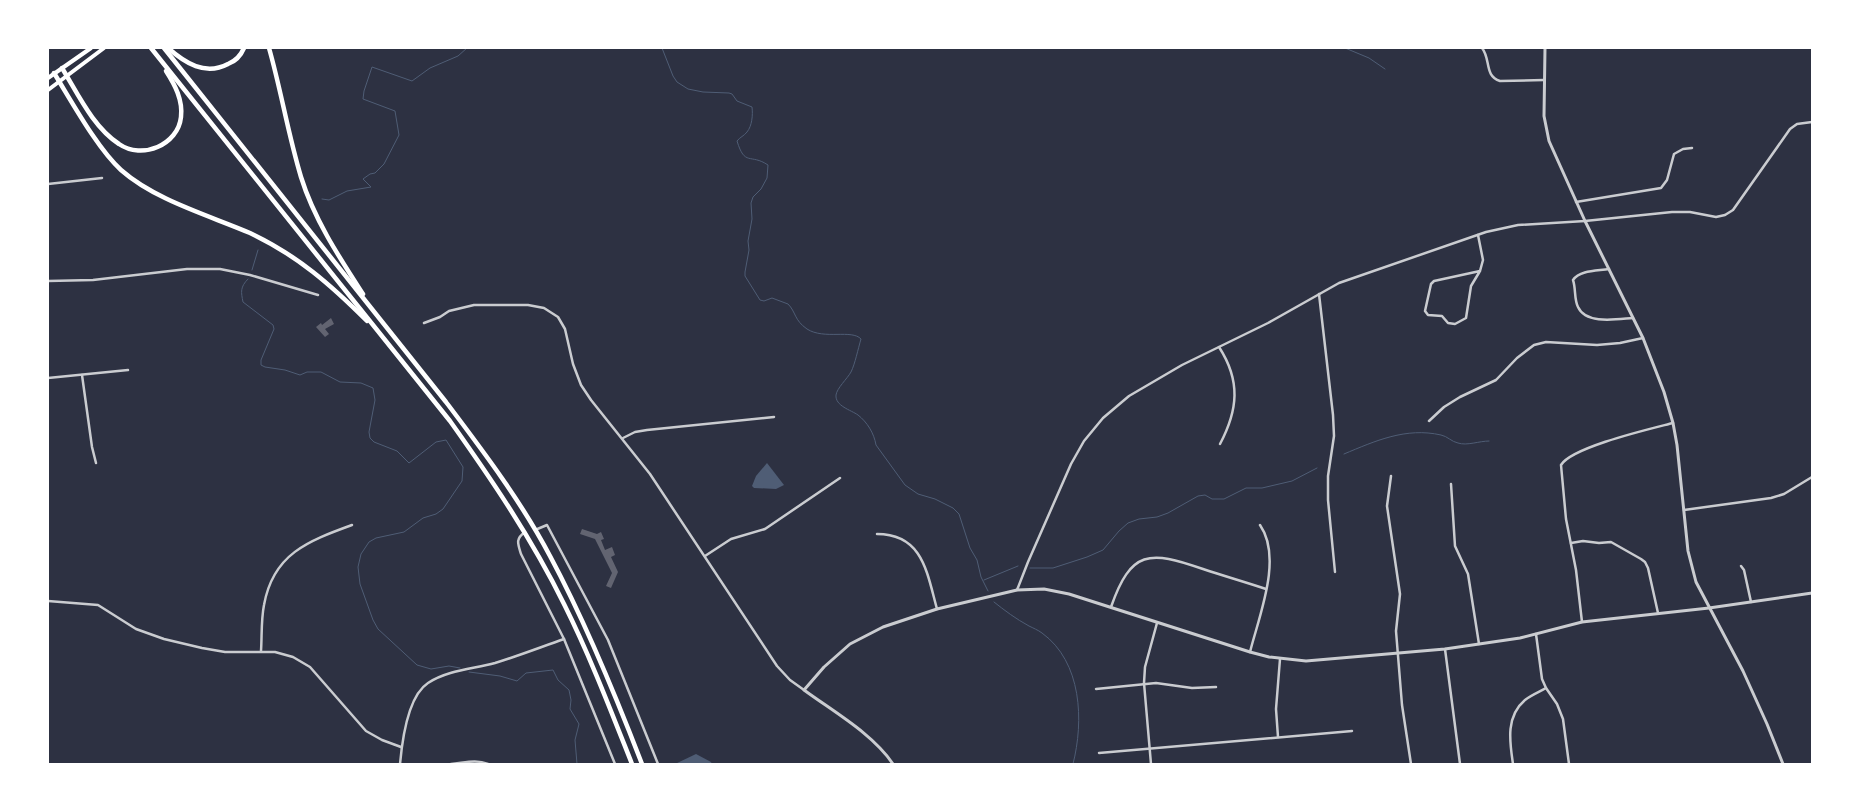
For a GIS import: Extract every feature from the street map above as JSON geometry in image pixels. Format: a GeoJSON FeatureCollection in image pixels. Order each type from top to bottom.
{"type":"FeatureCollection","features":[{"type":"Feature","properties":{"kind":"highway"},"geometry":{"type":"LineString","coordinates":[[151,48],[450,421],[478,460],[512,511],[564,603],[632,764]]}},
{"type":"Feature","properties":{"kind":"highway"},"geometry":{"type":"LineString","coordinates":[[166,48],[199,68],[211,70],[234,62],[244,48]]}},
{"type":"Feature","properties":{"kind":"highway"},"geometry":{"type":"LineString","coordinates":[[166,48],[476,442],[535,530],[550,555],[595,647],[642,764]]}},
{"type":"Feature","properties":{"kind":"highway"},"geometry":{"type":"LineString","coordinates":[[269,48],[299,170],[314,212],[338,256],[381,320]]}},
{"type":"Feature","properties":{"kind":"highway"},"geometry":{"type":"LineString","coordinates":[[62,68],[97,123],[108,135],[120,145],[135,150],[149,150],[161,146],[172,138],[179,128],[182,117],[181,102],[176,86],[158,56]]}},
{"type":"Feature","properties":{"kind":"highway"},"geometry":{"type":"LineString","coordinates":[[54,74],[99,143],[120,168],[139,184],[251,234],[284,251],[316,273],[382,336]]}},
{"type":"Feature","properties":{"kind":"main road"},"geometry":{"type":"LineString","coordinates":[[48,78],[91,48]]}},
{"type":"Feature","properties":{"kind":"main road"},"geometry":{"type":"LineString","coordinates":[[48,90],[104,48]]}},
{"type":"Feature","properties":{"kind":"street"},"geometry":{"type":"LineString","coordinates":[[1482,48],[1486,53],[1489,73],[1494,80],[1544,80]]}},
{"type":"Feature","properties":{"kind":"street"},"geometry":{"type":"LineString","coordinates":[[1545,48],[1544,116],[1550,141],[1585,222],[1643,338],[1664,392],[1673,423],[1678,453],[1683,510],[1696,582],[1747,680],[1783,764]]}},
{"type":"Feature","properties":{"kind":"street"},"geometry":{"type":"LineString","coordinates":[[1017,590],[1071,464],[1084,440],[1103,418],[1129,396],[1182,365],[1268,323],[1339,283],[1478,235],[1518,225],[1585,222],[1672,212],[1690,212],[1716,217],[1725,215],[1733,210],[1790,129],[1797,124],[1812,122]]}},
{"type":"Feature","properties":{"kind":"street"},"geometry":{"type":"LineString","coordinates":[[1576,202],[1660,188],[1667,180],[1674,154],[1684,149],[1692,148]]}},
{"type":"Feature","properties":{"kind":"street"},"geometry":{"type":"LineString","coordinates":[[48,184],[102,178]]}},
{"type":"Feature","properties":{"kind":"street"},"geometry":{"type":"LineString","coordinates":[[1478,235],[1483,260],[1480,271],[1471,286],[1466,318],[1455,324],[1448,323],[1442,316],[1428,315],[1425,311],[1431,284],[1434,281],[1480,271]]}},
{"type":"Feature","properties":{"kind":"street"},"geometry":{"type":"LineString","coordinates":[[48,280],[93,280],[187,269],[220,269],[250,275],[318,295]]}},
{"type":"Feature","properties":{"kind":"street"},"geometry":{"type":"LineString","coordinates":[[1609,269],[1581,274],[1573,280],[1577,306],[1581,312],[1590,317],[1633,318]]}},
{"type":"Feature","properties":{"kind":"street"},"geometry":{"type":"LineString","coordinates":[[1319,294],[1333,415],[1334,436],[1328,476],[1328,500],[1335,572]]}},
{"type":"Feature","properties":{"kind":"street"},"geometry":{"type":"LineString","coordinates":[[424,323],[440,318],[449,311],[474,305],[528,305],[551,311],[558,317],[563,324],[573,364],[591,400],[650,474],[777,666],[790,680],[863,733],[885,752],[893,764]]}},
{"type":"Feature","properties":{"kind":"street"},"geometry":{"type":"LineString","coordinates":[[1429,421],[1460,397],[1496,380],[1517,358],[1534,346],[1546,342],[1597,345],[1643,338]]}},
{"type":"Feature","properties":{"kind":"street"},"geometry":{"type":"LineString","coordinates":[[1219,347],[1231,368],[1235,391],[1233,411],[1220,444]]}},
{"type":"Feature","properties":{"kind":"street"},"geometry":{"type":"LineString","coordinates":[[48,378],[128,370]]}},
{"type":"Feature","properties":{"kind":"street"},"geometry":{"type":"LineString","coordinates":[[82,375],[96,463]]}},
{"type":"Feature","properties":{"kind":"street"},"geometry":{"type":"LineString","coordinates":[[623,438],[635,432],[647,430],[774,417]]}},
{"type":"Feature","properties":{"kind":"street"},"geometry":{"type":"LineString","coordinates":[[1582,622],[1576,570],[1561,478],[1562,463],[1612,439],[1673,423]]}},
{"type":"Feature","properties":{"kind":"street"},"geometry":{"type":"LineString","coordinates":[[1391,476],[1387,506],[1400,594],[1396,623],[1398,654],[1402,705],[1411,764]]}},
{"type":"Feature","properties":{"kind":"street"},"geometry":{"type":"LineString","coordinates":[[1683,510],[1771,498],[1784,494],[1812,477]]}},
{"type":"Feature","properties":{"kind":"street"},"geometry":{"type":"LineString","coordinates":[[705,556],[731,539],[765,529],[840,478]]}},
{"type":"Feature","properties":{"kind":"street"},"geometry":{"type":"LineString","coordinates":[[1451,484],[1455,546],[1468,574],[1480,644]]}},
{"type":"Feature","properties":{"kind":"street"},"geometry":{"type":"LineString","coordinates":[[261,651],[264,607],[272,578],[298,549],[352,525]]}},
{"type":"Feature","properties":{"kind":"street"},"geometry":{"type":"LineString","coordinates":[[535,530],[548,525],[596,614],[658,764]]}},
{"type":"Feature","properties":{"kind":"street"},"geometry":{"type":"LineString","coordinates":[[1250,652],[1270,566],[1269,544],[1266,533],[1260,525]]}},
{"type":"Feature","properties":{"kind":"street"},"geometry":{"type":"LineString","coordinates":[[524,532],[518,537],[517,541],[521,554],[564,639],[615,764]]}},
{"type":"Feature","properties":{"kind":"street"},"geometry":{"type":"LineString","coordinates":[[877,534],[895,536],[905,540],[918,552],[926,570],[937,609]]}},
{"type":"Feature","properties":{"kind":"street"},"geometry":{"type":"LineString","coordinates":[[1571,543],[1583,541],[1611,542],[1645,562],[1658,613]]}},
{"type":"Feature","properties":{"kind":"street"},"geometry":{"type":"LineString","coordinates":[[1111,607],[1119,585],[1127,572],[1138,563],[1153,558],[1178,560],[1266,588]]}},
{"type":"Feature","properties":{"kind":"street"},"geometry":{"type":"LineString","coordinates":[[1741,566],[1744,570],[1750,602]]}},
{"type":"Feature","properties":{"kind":"street"},"geometry":{"type":"LineString","coordinates":[[804,690],[824,667],[850,644],[883,628],[937,609],[1017,590],[1053,590],[1250,652],[1280,659],[1306,660],[1445,649],[1536,634],[1582,622],[1709,608],[1812,593]]}},
{"type":"Feature","properties":{"kind":"street"},"geometry":{"type":"LineString","coordinates":[[48,601],[98,605],[136,629],[164,639],[202,648],[225,652],[275,652],[293,657],[310,667],[366,731],[382,740],[401,747]]}},
{"type":"Feature","properties":{"kind":"street"},"geometry":{"type":"LineString","coordinates":[[1150,764],[1144,683],[1145,667],[1157,623]]}},
{"type":"Feature","properties":{"kind":"street"},"geometry":{"type":"LineString","coordinates":[[1536,634],[1542,679],[1557,704],[1563,719],[1569,764]]}},
{"type":"Feature","properties":{"kind":"street"},"geometry":{"type":"LineString","coordinates":[[400,764],[401,747],[414,702],[418,693],[430,682],[564,639]]}},
{"type":"Feature","properties":{"kind":"street"},"geometry":{"type":"LineString","coordinates":[[1445,649],[1460,764]]}},
{"type":"Feature","properties":{"kind":"street"},"geometry":{"type":"LineString","coordinates":[[1278,737],[1276,708],[1280,659]]}},
{"type":"Feature","properties":{"kind":"street"},"geometry":{"type":"LineString","coordinates":[[1096,689],[1144,683],[1165,683],[1192,688],[1216,687]]}},
{"type":"Feature","properties":{"kind":"street"},"geometry":{"type":"LineString","coordinates":[[1514,764],[1510,736],[1513,719],[1525,700],[1546,688]]}},
{"type":"Feature","properties":{"kind":"street"},"geometry":{"type":"LineString","coordinates":[[1099,753],[1352,730]]}},
{"type":"Feature","properties":{"kind":"street"},"geometry":{"type":"LineString","coordinates":[[451,764],[472,761],[488,764]]}},
{"type":"Feature","properties":{"kind":"water"},"geometry":{"type":"Polygon","coordinates":[[[767,463],[784,485],[776,489],[754,488],[752,486],[756,476],[767,463]]]}},
{"type":"Feature","properties":{"kind":"water"},"geometry":{"type":"Polygon","coordinates":[[[696,754],[712,764],[675,764],[696,754]]]}},
{"type":"Feature","properties":{"kind":"building"},"geometry":{"type":"Polygon","coordinates":[[[331,318],[334,324],[325,329],[329,334],[325,337],[316,327],[331,318]]]}},
{"type":"Feature","properties":{"kind":"building"},"geometry":{"type":"Polygon","coordinates":[[[582,529],[597,534],[601,532],[604,539],[601,540],[605,550],[612,547],[615,555],[611,557],[618,572],[611,588],[606,586],[612,573],[595,539],[580,534],[582,529]]]}},
{"type":"Feature","properties":{"kind":"waterway"},"geometry":{"type":"LineString","coordinates":[[322,199],[329,200],[347,191],[371,187],[363,179],[375,173],[384,164],[399,135],[395,111],[363,99],[372,67],[412,81],[430,68],[458,56],[467,48]]}},
{"type":"Feature","properties":{"kind":"waterway"},"geometry":{"type":"LineString","coordinates":[[662,48],[677,82],[688,89],[703,92],[729,93],[737,101],[752,107],[749,130],[737,141],[746,157],[768,165],[767,178],[761,189],[753,197],[751,203],[752,219],[745,276],[760,300],[764,301],[772,298],[788,304],[797,319],[807,329],[821,334],[851,335],[861,339],[852,369],[838,389],[836,399],[841,405],[858,415],[867,424],[874,436],[876,445],[905,485],[918,494],[935,499],[953,508],[959,514],[970,548],[977,560],[981,577],[988,591]]}},
{"type":"Feature","properties":{"kind":"waterway"},"geometry":{"type":"LineString","coordinates":[[1345,48],[1369,58],[1385,69]]}},
{"type":"Feature","properties":{"kind":"waterway"},"geometry":{"type":"LineString","coordinates":[[252,270],[258,250]]}},
{"type":"Feature","properties":{"kind":"waterway"},"geometry":{"type":"LineString","coordinates":[[248,279],[242,290],[243,302],[273,325],[274,329],[261,360],[261,365],[300,375],[307,372],[321,372],[340,382],[361,383],[373,388],[375,400],[369,432],[370,438],[374,442],[397,451],[409,463],[436,442],[446,440],[463,467],[462,481],[443,509],[436,514],[423,518],[404,532],[376,538],[369,542],[361,554],[358,567],[360,584],[378,629],[417,665],[431,669],[449,666],[460,668]]}},
{"type":"Feature","properties":{"kind":"waterway"},"geometry":{"type":"LineString","coordinates":[[1344,454],[1379,440],[1403,434],[1428,433],[1441,435],[1462,444],[1489,441]]}},
{"type":"Feature","properties":{"kind":"waterway"},"geometry":{"type":"LineString","coordinates":[[1030,568],[1053,568],[1087,557],[1103,550],[1128,523],[1168,513],[1198,496],[1205,495],[1212,499],[1224,499],[1246,488],[1262,488],[1292,481],[1317,468]]}},
{"type":"Feature","properties":{"kind":"waterway"},"geometry":{"type":"LineString","coordinates":[[984,580],[1018,566]]}},
{"type":"Feature","properties":{"kind":"waterway"},"geometry":{"type":"LineString","coordinates":[[994,602],[1019,620],[1042,633],[1055,645],[1065,660],[1077,693],[1079,711],[1073,764]]}},
{"type":"Feature","properties":{"kind":"waterway"},"geometry":{"type":"LineString","coordinates":[[469,672],[500,676],[517,681],[526,673],[553,670],[558,680],[569,690],[570,709],[579,724],[575,740],[577,764]]}}]}
